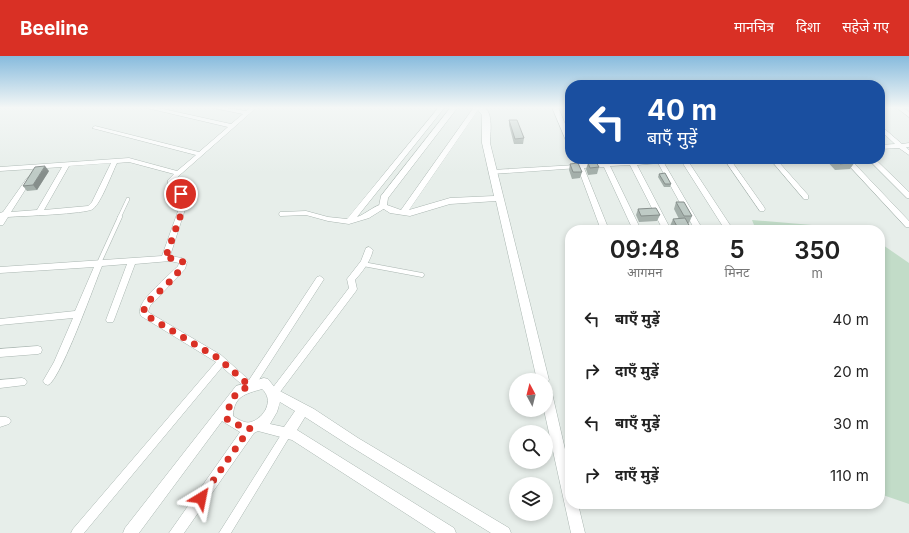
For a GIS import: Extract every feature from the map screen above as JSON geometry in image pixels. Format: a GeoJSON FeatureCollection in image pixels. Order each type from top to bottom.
{"type":"FeatureCollection","features":[{"type":"Feature","properties":{"kind":"street"},"geometry":{"type":"LineString","coordinates":[[100,129],[199,154]]}},
{"type":"Feature","properties":{"kind":"street"},"geometry":{"type":"LineString","coordinates":[[165,259],[185,203],[184,197],[169,183],[177,173],[228,129]]}},
{"type":"Feature","properties":{"kind":"street"},"geometry":{"type":"LineString","coordinates":[[349,222],[424,129]]}},
{"type":"Feature","properties":{"kind":"street"},"geometry":{"type":"LineString","coordinates":[[383,206],[384,198],[437,129]]}},
{"type":"Feature","properties":{"kind":"street"},"geometry":{"type":"LineString","coordinates":[[403,213],[466,129]]}},
{"type":"Feature","properties":{"kind":"street"},"geometry":{"type":"LineString","coordinates":[[486,129],[486,143],[492,172],[541,373]]}},
{"type":"Feature","properties":{"kind":"street"},"geometry":{"type":"LineString","coordinates":[[885,132],[909,153]]}},
{"type":"Feature","properties":{"kind":"street"},"geometry":{"type":"LineString","coordinates":[[885,147],[909,145]]}},
{"type":"Feature","properties":{"kind":"street"},"geometry":{"type":"LineString","coordinates":[[0,169],[115,161],[140,162],[177,173]]}},
{"type":"Feature","properties":{"kind":"street"},"geometry":{"type":"LineString","coordinates":[[3,215],[90,208],[95,203],[115,161]]}},
{"type":"Feature","properties":{"kind":"street"},"geometry":{"type":"LineString","coordinates":[[39,213],[67,164]]}},
{"type":"Feature","properties":{"kind":"street"},"geometry":{"type":"LineString","coordinates":[[492,172],[612,164]]}},
{"type":"Feature","properties":{"kind":"street"},"geometry":{"type":"LineString","coordinates":[[634,164],[664,225]]}},
{"type":"Feature","properties":{"kind":"street"},"geometry":{"type":"LineString","coordinates":[[661,164],[696,225]]}},
{"type":"Feature","properties":{"kind":"street"},"geometry":{"type":"LineString","coordinates":[[687,164],[726,225]]}},
{"type":"Feature","properties":{"kind":"street"},"geometry":{"type":"LineString","coordinates":[[730,164],[762,209]]}},
{"type":"Feature","properties":{"kind":"street"},"geometry":{"type":"LineString","coordinates":[[777,164],[806,197]]}},
{"type":"Feature","properties":{"kind":"street"},"geometry":{"type":"LineString","coordinates":[[851,164],[909,224]]}},
{"type":"Feature","properties":{"kind":"street"},"geometry":{"type":"LineString","coordinates":[[876,164],[909,196]]}},
{"type":"Feature","properties":{"kind":"street"},"geometry":{"type":"LineString","coordinates":[[606,165],[635,225]]}},
{"type":"Feature","properties":{"kind":"street"},"geometry":{"type":"LineString","coordinates":[[0,223],[3,215],[38,166]]}},
{"type":"Feature","properties":{"kind":"street"},"geometry":{"type":"LineString","coordinates":[[580,166],[603,225]]}},
{"type":"Feature","properties":{"kind":"street"},"geometry":{"type":"LineString","coordinates":[[383,206],[392,211],[414,214],[442,203],[499,198]]}},
{"type":"Feature","properties":{"kind":"street"},"geometry":{"type":"LineString","coordinates":[[282,214],[306,213],[328,219],[349,222],[367,216],[383,206]]}},
{"type":"Feature","properties":{"kind":"street"},"geometry":{"type":"LineString","coordinates":[[274,393],[353,289],[351,279],[363,264],[368,250]]}},
{"type":"Feature","properties":{"kind":"street"},"geometry":{"type":"LineString","coordinates":[[0,270],[178,259],[183,262],[183,264],[178,272],[146,304],[144,314],[188,339],[222,361],[250,386]]}},
{"type":"Feature","properties":{"kind":"street"},"geometry":{"type":"LineString","coordinates":[[110,320],[132,261]]}},
{"type":"Feature","properties":{"kind":"street"},"geometry":{"type":"LineString","coordinates":[[48,381],[58,364],[99,263]]}},
{"type":"Feature","properties":{"kind":"street"},"geometry":{"type":"LineString","coordinates":[[250,386],[320,279]]}},
{"type":"Feature","properties":{"kind":"street"},"geometry":{"type":"LineString","coordinates":[[0,322],[79,314]]}},
{"type":"Feature","properties":{"kind":"street"},"geometry":{"type":"LineString","coordinates":[[0,353],[38,350]]}},
{"type":"Feature","properties":{"kind":"street"},"geometry":{"type":"LineString","coordinates":[[77,533],[222,361]]}},
{"type":"Feature","properties":{"kind":"street"},"geometry":{"type":"LineString","coordinates":[[0,384],[22,382]]}},
{"type":"Feature","properties":{"kind":"street"},"geometry":{"type":"LineString","coordinates":[[130,533],[240,390],[264,383],[270,387],[274,393],[275,401],[273,409],[268,417],[253,426],[176,533]]}},
{"type":"Feature","properties":{"kind":"street"},"geometry":{"type":"LineString","coordinates":[[274,393],[504,533]]}},
{"type":"Feature","properties":{"kind":"street"},"geometry":{"type":"LineString","coordinates":[[228,404],[227,419],[242,427],[253,426],[294,435],[449,533]]}},
{"type":"Feature","properties":{"kind":"street"},"geometry":{"type":"LineString","coordinates":[[225,533],[287,433],[299,418],[302,409]]}},
{"type":"Feature","properties":{"kind":"street"},"geometry":{"type":"LineString","coordinates":[[551,417],[565,478]]}},
{"type":"Feature","properties":{"kind":"street"},"geometry":{"type":"LineString","coordinates":[[572,509],[578,533]]}},
{"type":"Feature","properties":{"kind":"lane"},"geometry":{"type":"LineString","coordinates":[[99,263],[128,199]]}},
{"type":"Feature","properties":{"kind":"lane"},"geometry":{"type":"LineString","coordinates":[[363,264],[422,275]]}},
{"type":"Feature","properties":{"kind":"green space"},"geometry":{"type":"Polygon","coordinates":[[[752,220],[811,225],[754,225],[752,220]]]}},
{"type":"Feature","properties":{"kind":"green space"},"geometry":{"type":"Polygon","coordinates":[[[885,246],[909,263],[909,504],[885,496],[885,246]]]}},
{"type":"Feature","properties":{"kind":"building"},"geometry":{"type":"Polygon","coordinates":[[[512,129],[521,129],[524,138],[515,139],[512,129]]]}},
{"type":"Feature","properties":{"kind":"building"},"geometry":{"type":"Polygon","coordinates":[[[570,164],[578,164],[582,172],[573,172],[570,164]]]}},
{"type":"Feature","properties":{"kind":"building"},"geometry":{"type":"Polygon","coordinates":[[[588,164],[597,164],[599,167],[590,168],[588,164]]]}},
{"type":"Feature","properties":{"kind":"building"},"geometry":{"type":"Polygon","coordinates":[[[45,166],[33,185],[23,186],[35,167],[45,166]]]}},
{"type":"Feature","properties":{"kind":"building"},"geometry":{"type":"Polygon","coordinates":[[[665,173],[671,184],[665,184],[659,174],[665,173]]]}},
{"type":"Feature","properties":{"kind":"building"},"geometry":{"type":"Polygon","coordinates":[[[676,202],[684,202],[692,216],[684,216],[676,202]]]}},
{"type":"Feature","properties":{"kind":"building"},"geometry":{"type":"Polygon","coordinates":[[[656,208],[660,215],[641,216],[638,209],[656,208]]]}},
{"type":"Feature","properties":{"kind":"building"},"geometry":{"type":"Polygon","coordinates":[[[685,218],[689,225],[676,225],[673,219],[685,218]]]}},
{"type":"Feature","properties":{"kind":"route"},"geometry":{"type":"LineString","coordinates":[[181,194],[184,197],[185,203],[165,259],[178,259],[183,262],[183,264],[178,272],[146,304],[144,307],[144,314],[218,358],[250,386],[240,390],[228,404],[227,419],[242,427],[250,428],[201,498]]}}]}
